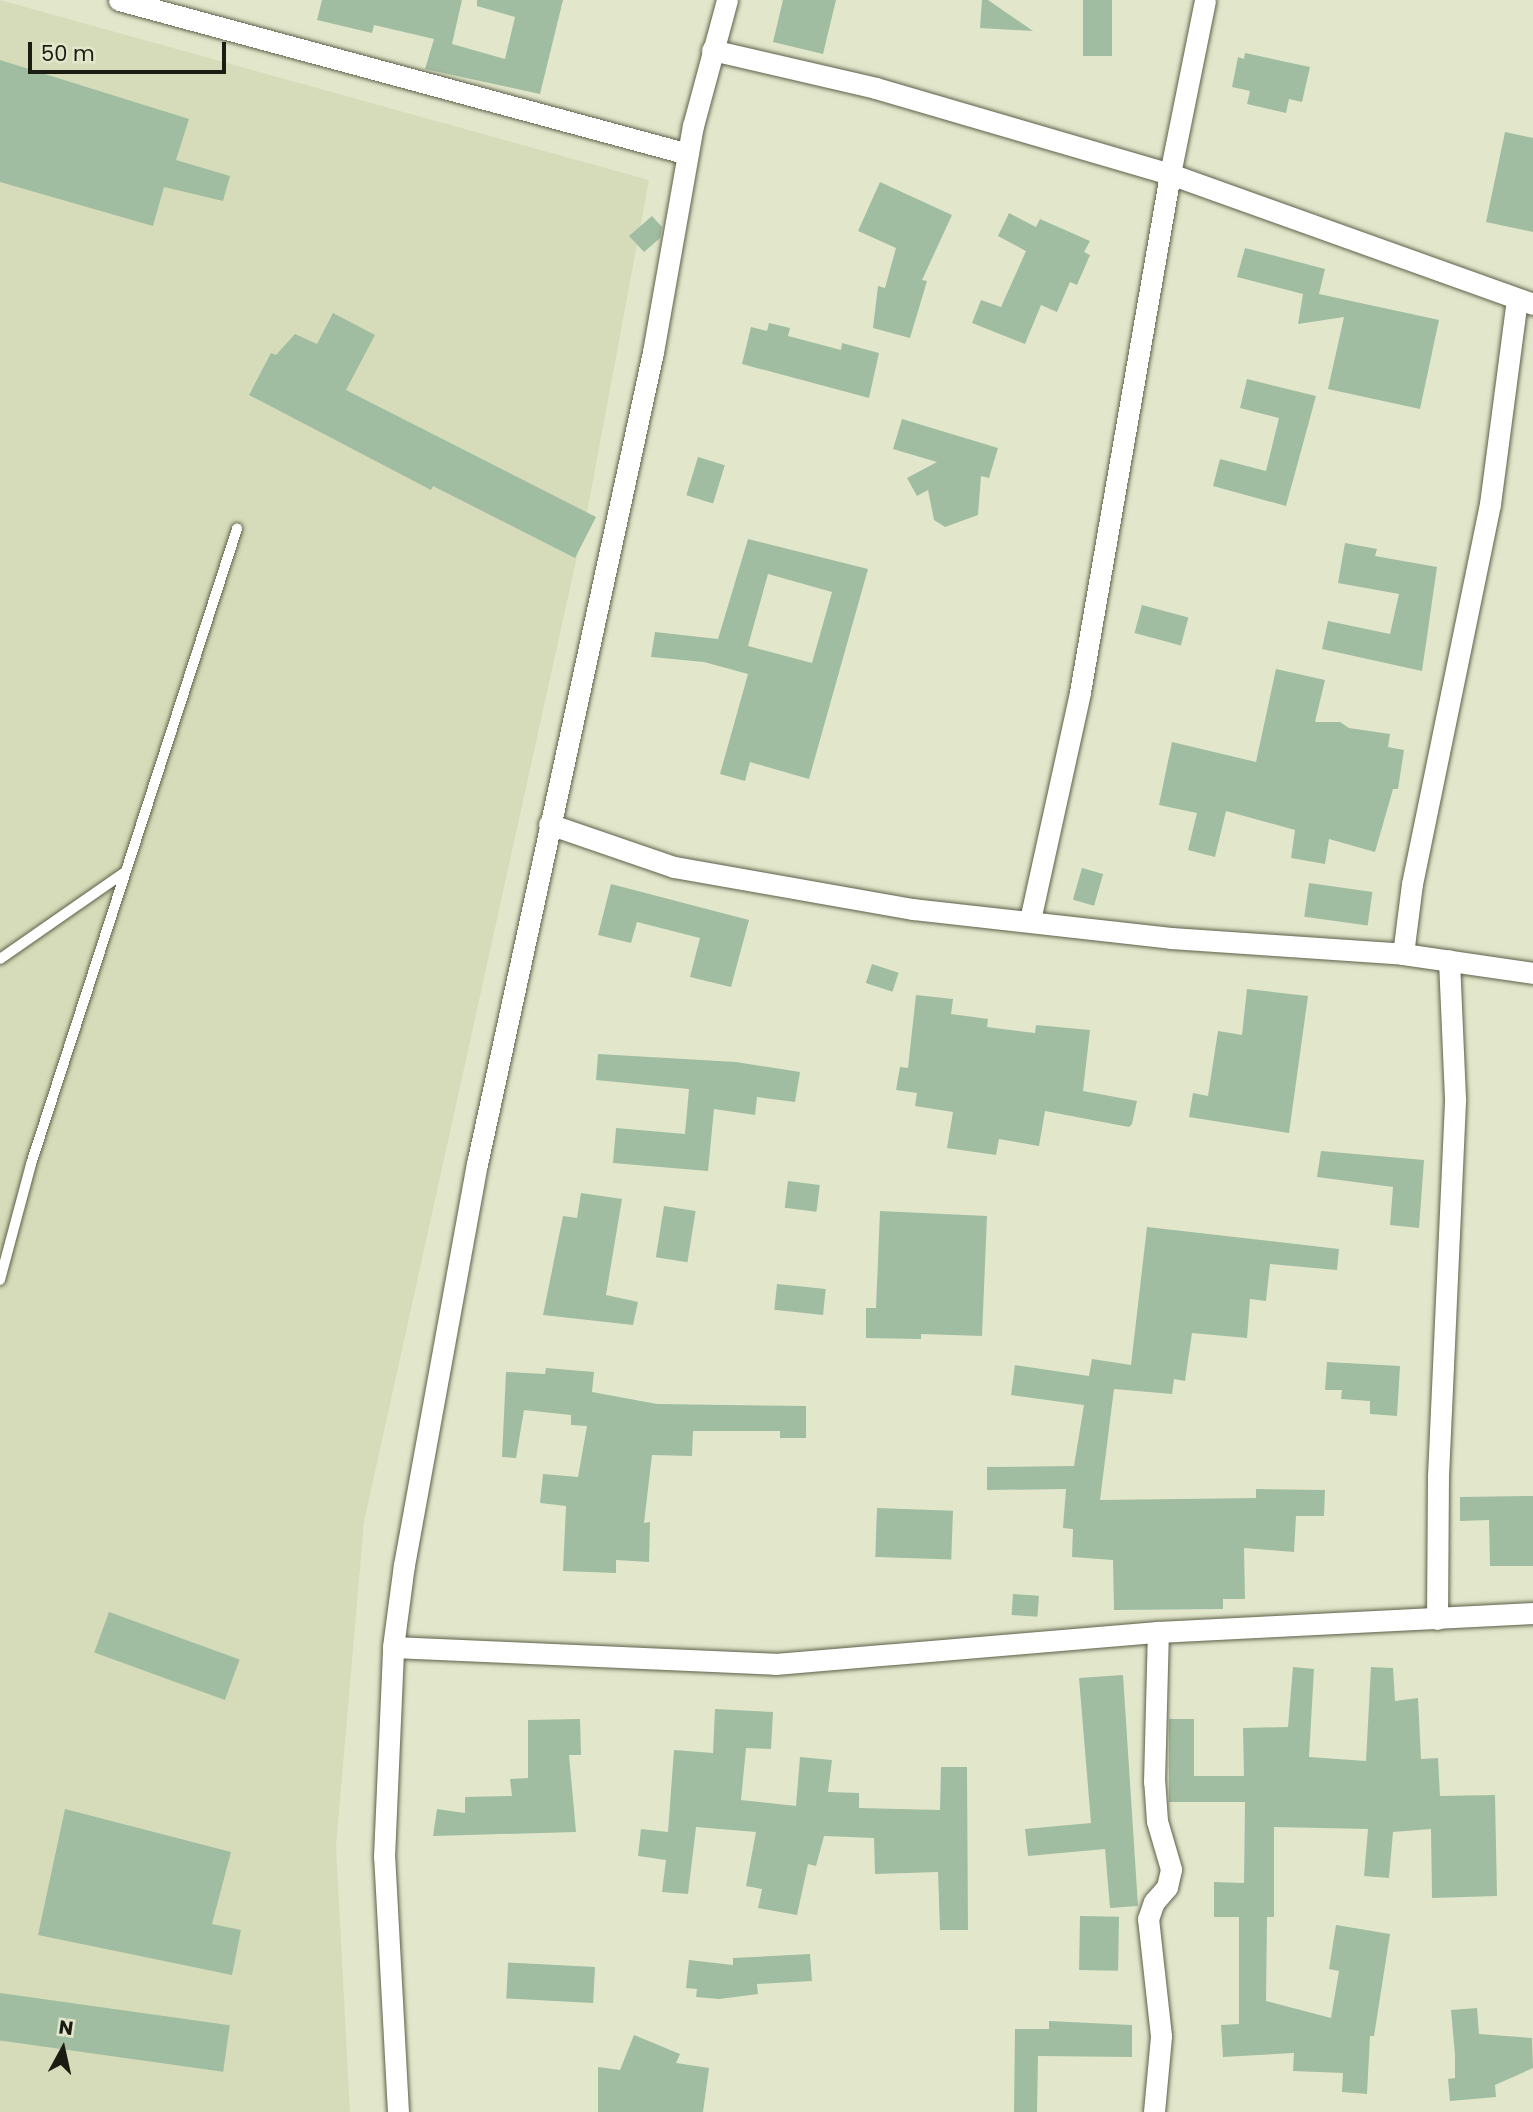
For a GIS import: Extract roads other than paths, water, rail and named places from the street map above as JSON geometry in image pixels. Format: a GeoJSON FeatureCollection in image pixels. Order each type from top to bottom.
{"type":"FeatureCollection","features":[{"type":"Feature","properties":{"kind":"street"},"geometry":{"type":"LineString","coordinates":[[120,0],[688,154]]}},
{"type":"Feature","properties":{"kind":"street"},"geometry":{"type":"LineString","coordinates":[[398,2112],[384,1857],[393,1647],[477,1164],[653,352],[688,154],[712,50],[727,0]]}},
{"type":"Feature","properties":{"kind":"street"},"geometry":{"type":"LineString","coordinates":[[1030,920],[1077,703],[1170,174],[1205,0]]}},
{"type":"Feature","properties":{"kind":"street"},"geometry":{"type":"LineString","coordinates":[[712,50],[876,88],[1170,174],[1525,302],[1490,504],[1412,884],[1403,954]]}},
{"type":"Feature","properties":{"kind":"street"},"geometry":{"type":"LineString","coordinates":[[550,824],[674,867],[913,909],[1030,920],[1171,938],[1403,954],[1533,972]]}},
{"type":"Feature","properties":{"kind":"street"},"geometry":{"type":"LineString","coordinates":[[1437,1619],[1438,1476],[1455,1098],[1450,960]]}},
{"type":"Feature","properties":{"kind":"street"},"geometry":{"type":"LineString","coordinates":[[393,1647],[775,1664],[1158,1632],[1533,1613]]}},
{"type":"Feature","properties":{"kind":"street"},"geometry":{"type":"LineString","coordinates":[[1154,2112],[1161,2036],[1148,1919],[1154,1902],[1167,1887],[1171,1869],[1157,1821],[1154,1782],[1158,1632]]}},
{"type":"Feature","properties":{"kind":"lane"},"geometry":{"type":"LineString","coordinates":[[0,1280],[31,1164],[237,528]]}},
{"type":"Feature","properties":{"kind":"lane"},"geometry":{"type":"LineString","coordinates":[[0,959],[125,872]]}}]}
